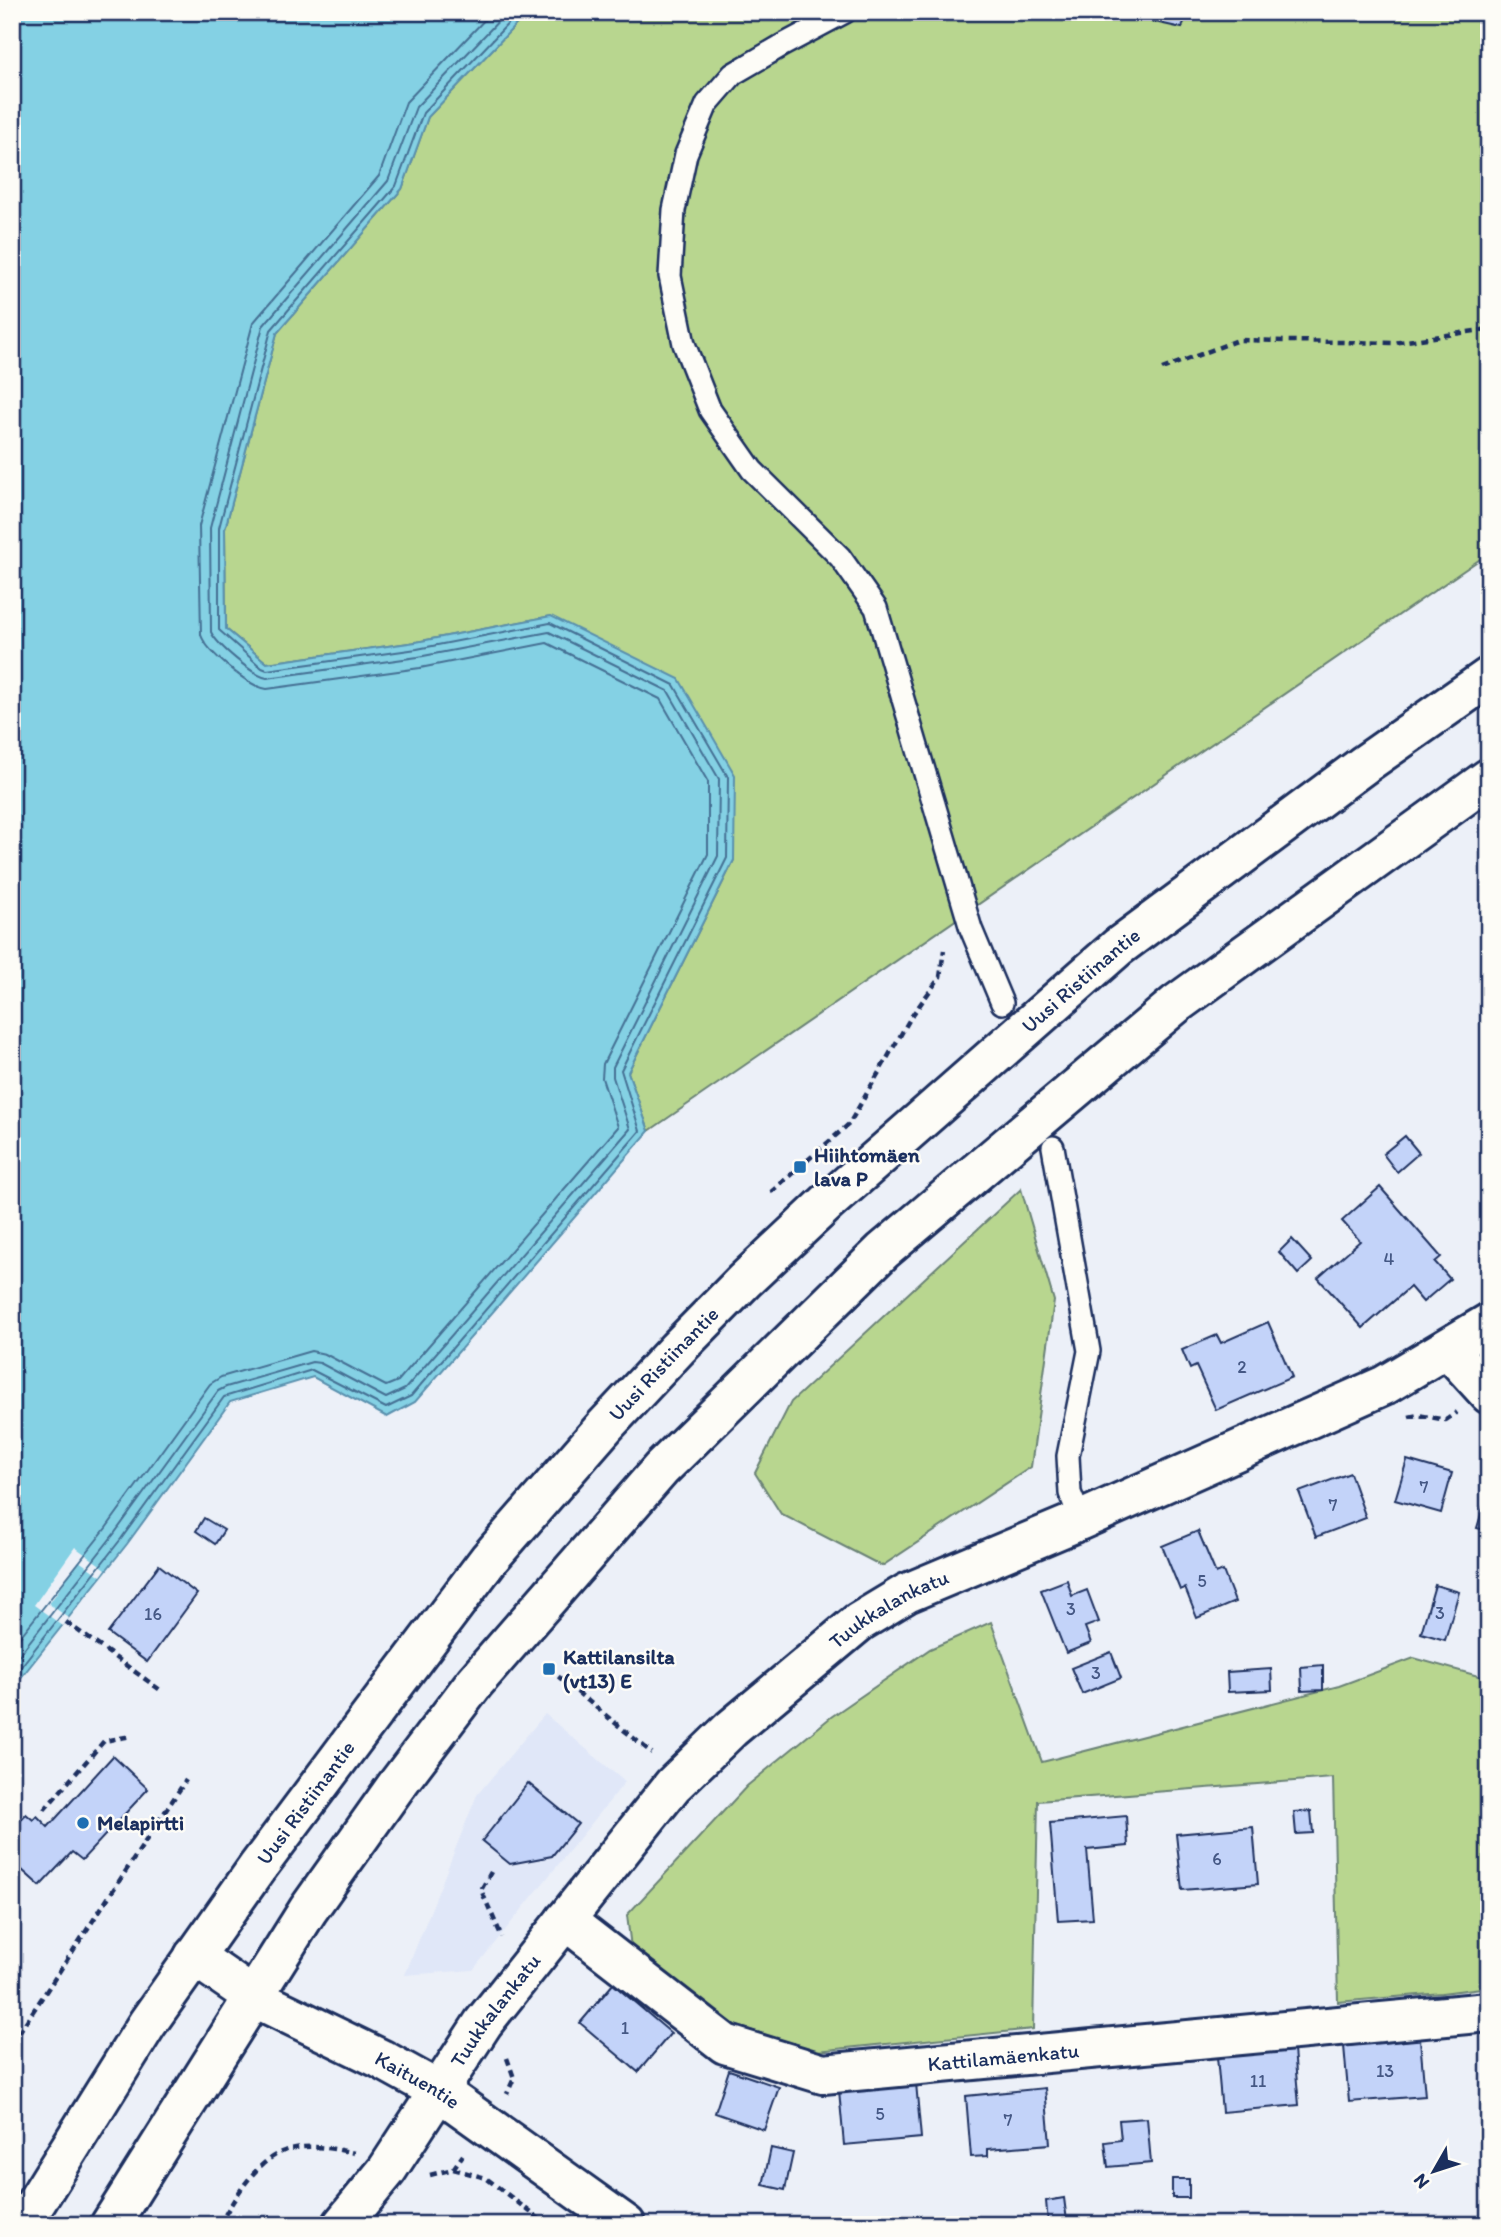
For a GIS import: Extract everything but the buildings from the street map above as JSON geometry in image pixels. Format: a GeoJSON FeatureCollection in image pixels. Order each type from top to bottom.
{"type":"FeatureCollection","features":[{"type":"Feature","properties":{"kind":"main road","name":"Uusi Ristiinantie"},"geometry":{"type":"LineString","coordinates":[[22,2225],[147,2024],[194,1956],[489,1559],[605,1426],[744,1281],[828,1202],[1118,947],[1365,764],[1489,677]]}},
{"type":"Feature","properties":{"kind":"main road"},"geometry":{"type":"LineString","coordinates":[[110,2225],[308,1910],[396,1786],[475,1682],[555,1588],[680,1450],[883,1251],[1176,1004],[1489,778]]}},
{"type":"Feature","properties":{"kind":"main road","name":"Tuukkalankatu"},"geometry":{"type":"LineString","coordinates":[[342,2225],[387,2170],[483,2023],[673,1785],[731,1730],[859,1622],[907,1593],[1082,1520],[1385,1385],[1489,1323]]}},
{"type":"Feature","properties":{"kind":"main road"},"geometry":{"type":"LineString","coordinates":[[1448,1349],[1487,1393]]}},
{"type":"Feature","properties":{"kind":"main road","name":"Kattilamäenkatu"},"geometry":{"type":"LineString","coordinates":[[565,1920],[725,2044],[823,2074],[1489,2012]]}},
{"type":"Feature","properties":{"kind":"main road","name":"Kaituentie"},"geometry":{"type":"LineString","coordinates":[[194,1956],[255,1998],[381,2059],[439,2091],[626,2225]]}},
{"type":"Feature","properties":{"kind":"lane"},"geometry":{"type":"LineString","coordinates":[[845,12],[733,74],[707,104],[686,153],[674,210],[670,276],[684,344],[710,410],[752,470],[840,557],[876,608],[971,929],[1002,1003]]}},
{"type":"Feature","properties":{"kind":"lane"},"geometry":{"type":"LineString","coordinates":[[1053,1147],[1089,1351],[1068,1456],[1070,1493],[1082,1520]]}},
{"type":"Feature","properties":{"kind":"path"},"geometry":{"type":"LineString","coordinates":[[1162,369],[1238,340],[1393,343],[1489,329]]}},
{"type":"Feature","properties":{"kind":"path"},"geometry":{"type":"LineString","coordinates":[[771,1192],[849,1124],[911,1017],[940,977],[944,950]]}},
{"type":"Feature","properties":{"kind":"path"},"geometry":{"type":"LineString","coordinates":[[1406,1417],[1446,1420],[1487,1393]]}},
{"type":"Feature","properties":{"kind":"path"},"geometry":{"type":"LineString","coordinates":[[66,1622],[163,1692]]}},
{"type":"Feature","properties":{"kind":"path"},"geometry":{"type":"LineString","coordinates":[[550,1669],[658,1758]]}},
{"type":"Feature","properties":{"kind":"path"},"geometry":{"type":"LineString","coordinates":[[44,1810],[104,1741],[131,1736]]}},
{"type":"Feature","properties":{"kind":"path"},"geometry":{"type":"LineString","coordinates":[[12,2043],[186,1780]]}},
{"type":"Feature","properties":{"kind":"path"},"geometry":{"type":"LineString","coordinates":[[491,1872],[481,1889],[507,1948]]}},
{"type":"Feature","properties":{"kind":"path"},"geometry":{"type":"LineString","coordinates":[[453,2169],[511,2089],[514,2078],[506,2054]]}},
{"type":"Feature","properties":{"kind":"path"},"geometry":{"type":"LineString","coordinates":[[219,2225],[237,2196],[262,2166],[283,2151],[331,2148],[367,2155],[411,2188],[429,2175],[453,2169],[486,2178],[547,2225]]}},
{"type":"Feature","properties":{"kind":"shaded area"},"geometry":{"type":"Polygon","coordinates":[[[545,1714],[625,1782],[473,1970],[405,1975],[477,1795],[545,1714]]]}},
{"type":"Feature","properties":{"kind":"green space"},"geometry":{"type":"Polygon","coordinates":[[[528,12],[1489,12],[1489,553],[649,1131],[628,1072],[734,860],[551,616],[416,642],[267,663],[226,629],[225,529],[277,333],[402,189],[428,117],[528,12]]]}},
{"type":"Feature","properties":{"kind":"green space"},"geometry":{"type":"Polygon","coordinates":[[[1021,1189],[1054,1301],[1031,1467],[882,1566],[781,1514],[755,1473],[791,1402],[1021,1189]]]}},
{"type":"Feature","properties":{"kind":"green space"},"geometry":{"type":"Polygon","coordinates":[[[991,1622],[1042,1762],[1339,1686],[1414,1658],[1489,1679],[1489,1987],[1338,2002],[1333,1778],[1038,1801],[1033,2029],[817,2051],[728,2023],[631,1948],[627,1915],[747,1786],[831,1717],[930,1649],[991,1622]]]}},
{"type":"Feature","properties":{"kind":"water"},"geometry":{"type":"Polygon","coordinates":[[[12,12],[528,12],[428,117],[402,189],[277,333],[225,529],[226,629],[267,663],[416,642],[551,616],[679,679],[735,775],[734,860],[628,1072],[649,1131],[415,1402],[387,1417],[313,1377],[230,1402],[127,1544],[12,1689],[12,12]]]}},
{"type":"Feature","properties":{"kind":"pier"},"geometry":{"type":"Polygon","coordinates":[[[75,1547],[106,1569],[101,1576],[79,1561],[49,1604],[69,1618],[63,1626],[34,1605],[75,1547]]]}},
{"type":"Feature","properties":{"kind":"place","name":"Hiihtomäen lava P"},"geometry":{"type":"Point","coordinates":[800,1167]}},
{"type":"Feature","properties":{"kind":"place","name":"Kattilansilta (vt13) E"},"geometry":{"type":"Point","coordinates":[549,1669]}},
{"type":"Feature","properties":{"kind":"place","name":"Melapirtti"},"geometry":{"type":"Point","coordinates":[83,1823]}}]}
